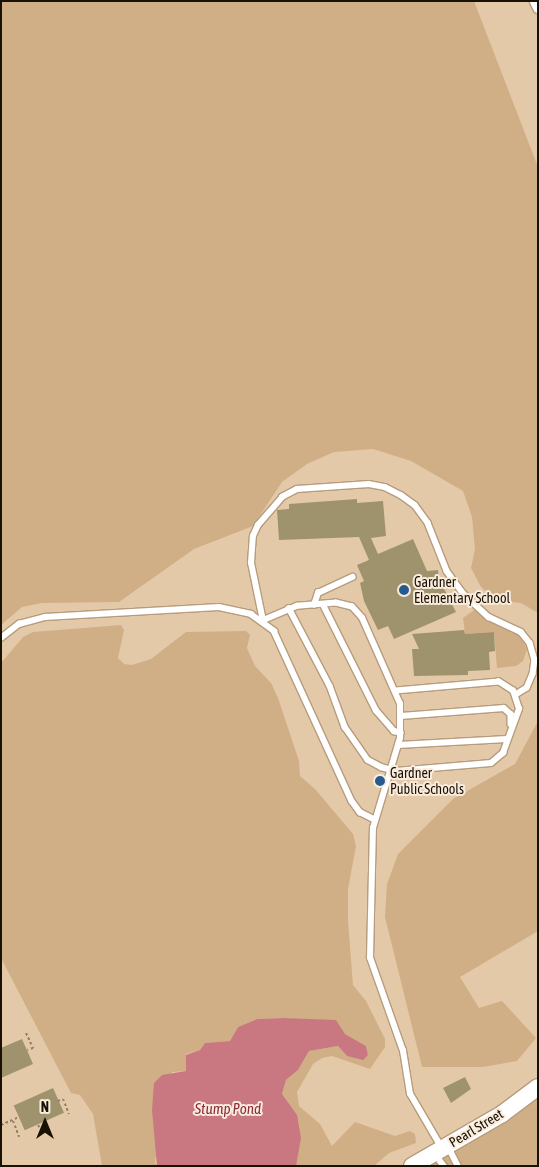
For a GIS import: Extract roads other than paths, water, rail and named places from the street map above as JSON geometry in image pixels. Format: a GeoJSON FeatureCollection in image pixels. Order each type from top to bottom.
{"type":"FeatureCollection","features":[{"type":"Feature","properties":{"kind":"main road","name":"Pearl Street"},"geometry":{"type":"LineString","coordinates":[[412,1166],[442,1153],[502,1114],[538,1087]]}},
{"type":"Feature","properties":{"kind":"street"},"geometry":{"type":"LineString","coordinates":[[535,1],[538,7]]}},
{"type":"Feature","properties":{"kind":"lane"},"geometry":{"type":"LineString","coordinates":[[374,819],[354,807],[277,636],[264,621],[252,577],[252,541],[258,526],[282,497],[308,487],[361,484],[385,487],[408,500],[421,513],[437,541],[447,571],[464,594],[488,617],[521,632],[527,639],[535,660],[533,674],[527,688],[516,695]]}},
{"type":"Feature","properties":{"kind":"lane"},"geometry":{"type":"LineString","coordinates":[[314,605],[318,593],[353,576]]}},
{"type":"Feature","properties":{"kind":"lane"},"geometry":{"type":"LineString","coordinates":[[324,604],[376,710],[394,731],[400,733]]}},
{"type":"Feature","properties":{"kind":"lane"},"geometry":{"type":"LineString","coordinates":[[1,638],[19,624],[45,617],[228,607],[264,621],[289,608],[324,604],[347,605],[360,613],[396,691],[401,716],[398,745],[374,819],[371,964],[403,1051],[410,1094],[442,1153],[458,1166]]}},
{"type":"Feature","properties":{"kind":"lane"},"geometry":{"type":"LineString","coordinates":[[289,608],[330,686],[344,727],[368,760],[389,771],[491,763],[503,753],[510,729],[519,709],[516,695],[508,685],[495,682],[396,691]]}},
{"type":"Feature","properties":{"kind":"lane"},"geometry":{"type":"LineString","coordinates":[[401,716],[504,708],[511,714],[510,729]]}},
{"type":"Feature","properties":{"kind":"lane"},"geometry":{"type":"LineString","coordinates":[[398,745],[507,739]]}},
{"type":"Feature","properties":{"kind":"water","name":"Stump Pond"},"geometry":{"type":"Polygon","coordinates":[[[257,1019],[336,1020],[345,1034],[366,1046],[368,1055],[363,1060],[347,1056],[338,1046],[309,1051],[298,1070],[286,1080],[282,1094],[297,1115],[301,1138],[296,1166],[157,1166],[152,1110],[154,1083],[162,1075],[186,1071],[186,1055],[200,1050],[205,1043],[230,1041],[238,1027],[257,1019]]]}},
{"type":"Feature","properties":{"kind":"place","name":"Gardner Elementary School"},"geometry":{"type":"Point","coordinates":[404,590]}},
{"type":"Feature","properties":{"kind":"place","name":"Gardner Public Schools"},"geometry":{"type":"Point","coordinates":[380,781]}}]}
